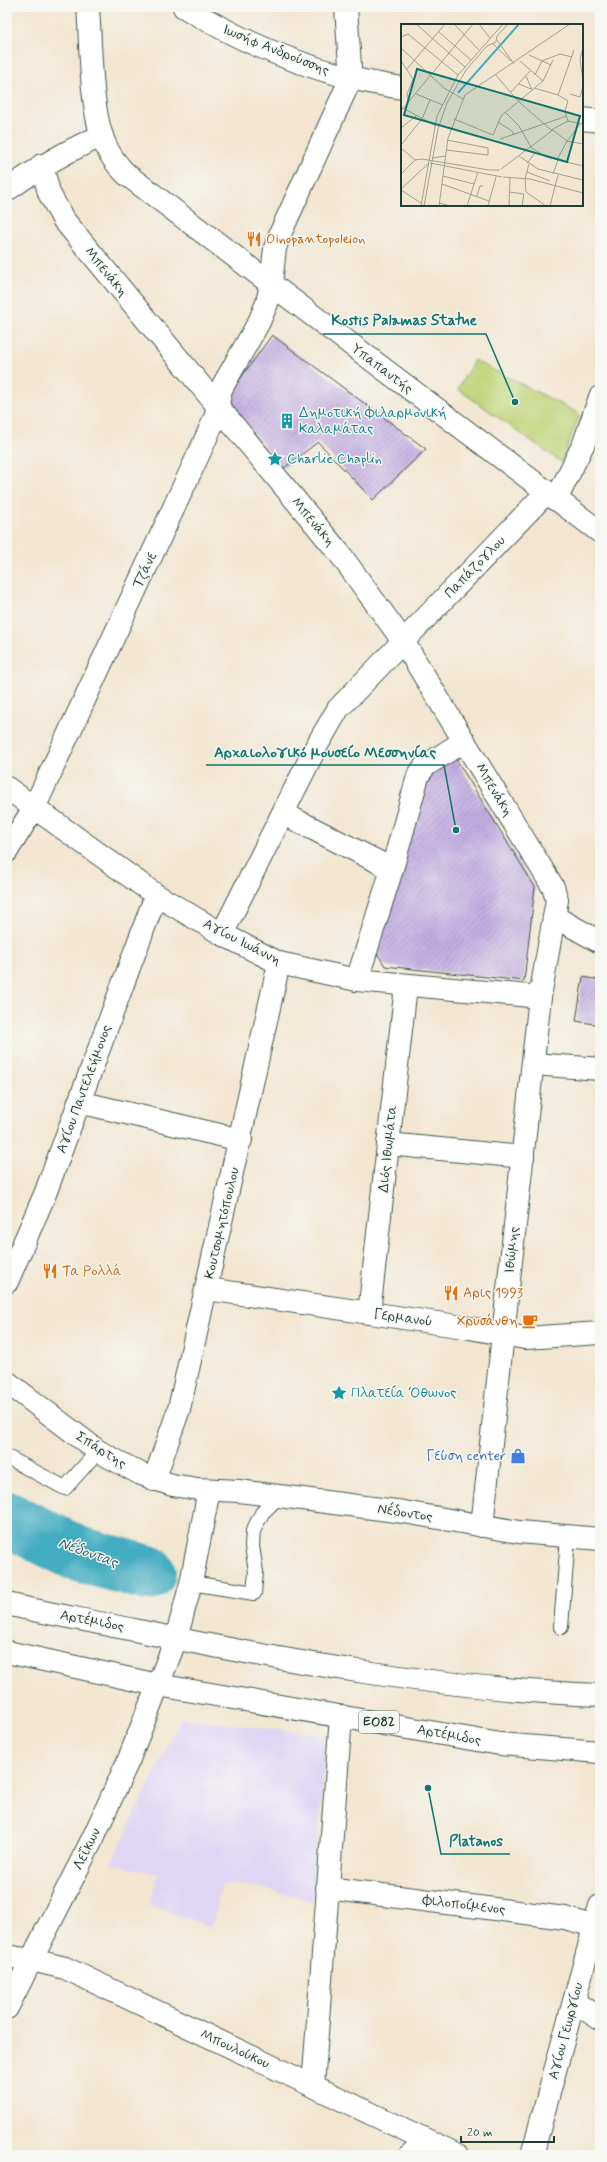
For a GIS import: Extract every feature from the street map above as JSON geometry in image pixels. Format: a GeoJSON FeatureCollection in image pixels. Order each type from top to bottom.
{"type":"FeatureCollection","features":[{"type":"Feature","properties":{"kind":"street","name":"Υπαπαντής"},"geometry":{"type":"LineString","coordinates":[[88,7],[95,99],[102,136],[109,154],[126,174],[551,497],[600,532]]}},
{"type":"Feature","properties":{"kind":"street","name":"Ιωσήφ Ανδρούσσης"},"geometry":{"type":"LineString","coordinates":[[184,7],[263,47],[349,78],[401,88]]}},
{"type":"Feature","properties":{"kind":"street"},"geometry":{"type":"LineString","coordinates":[[346,7],[349,46],[349,78]]}},
{"type":"Feature","properties":{"kind":"street","name":"Τζάνε"},"geometry":{"type":"LineString","coordinates":[[7,851],[34,808],[213,423],[218,407],[220,389],[259,322],[267,303],[271,284],[275,248],[280,234],[340,102],[349,78]]}},
{"type":"Feature","properties":{"kind":"street"},"geometry":{"type":"LineString","coordinates":[[583,119],[600,121]]}},
{"type":"Feature","properties":{"kind":"street"},"geometry":{"type":"LineString","coordinates":[[7,190],[42,165],[78,145],[102,136]]}},
{"type":"Feature","properties":{"kind":"street","name":"Μπενάκη"},"geometry":{"type":"LineString","coordinates":[[42,165],[50,193],[63,219],[340,554],[403,641],[553,887],[556,908]]}},
{"type":"Feature","properties":{"kind":"street","name":"Παπάζογλου"},"geometry":{"type":"LineString","coordinates":[[222,934],[284,814],[316,747],[338,709],[403,641],[551,497],[572,471],[597,421],[600,397]]}},
{"type":"Feature","properties":{"kind":"street"},"geometry":{"type":"LineString","coordinates":[[357,980],[392,869],[418,776],[425,766],[464,741]]}},
{"type":"Feature","properties":{"kind":"street","name":"Αγίου Ιωάννη"},"geometry":{"type":"LineString","coordinates":[[7,788],[156,895],[222,934],[279,963],[357,980],[406,986],[540,997]]}},
{"type":"Feature","properties":{"kind":"street"},"geometry":{"type":"LineString","coordinates":[[284,814],[392,869]]}},
{"type":"Feature","properties":{"kind":"street","name":"Αγίου Παντελεήμονος"},"geometry":{"type":"LineString","coordinates":[[7,1282],[45,1194],[156,895]]}},
{"type":"Feature","properties":{"kind":"street"},"geometry":{"type":"LineString","coordinates":[[556,908],[600,942]]}},
{"type":"Feature","properties":{"kind":"street","name":"Ιθώμης"},"geometry":{"type":"LineString","coordinates":[[482,1526],[540,997],[556,908]]}},
{"type":"Feature","properties":{"kind":"street","name":"Κουτσομητόπουλου"},"geometry":{"type":"LineString","coordinates":[[154,1480],[179,1409],[241,1140],[279,963]]}},
{"type":"Feature","properties":{"kind":"street","name":"Διός Ιθωμάτα"},"geometry":{"type":"LineString","coordinates":[[370,1313],[406,986]]}},
{"type":"Feature","properties":{"kind":"street"},"geometry":{"type":"LineString","coordinates":[[533,1064],[600,1069]]}},
{"type":"Feature","properties":{"kind":"street"},"geometry":{"type":"LineString","coordinates":[[79,1102],[241,1140]]}},
{"type":"Feature","properties":{"kind":"street"},"geometry":{"type":"LineString","coordinates":[[388,1144],[522,1157]]}},
{"type":"Feature","properties":{"kind":"street","name":"Γερμανού"},"geometry":{"type":"LineString","coordinates":[[207,1289],[536,1338],[600,1333]]}},
{"type":"Feature","properties":{"kind":"street","name":"Σπάρτης"},"geometry":{"type":"LineString","coordinates":[[7,1382],[98,1451],[154,1480],[186,1488],[209,1490]]}},
{"type":"Feature","properties":{"kind":"street"},"geometry":{"type":"LineString","coordinates":[[158,1685],[176,1639],[190,1583],[209,1490]]}},
{"type":"Feature","properties":{"kind":"street","name":"Νέδοντος"},"geometry":{"type":"LineString","coordinates":[[209,1490],[239,1491],[279,1496],[404,1512],[482,1526],[568,1537],[600,1539]]}},
{"type":"Feature","properties":{"kind":"street","name":"Αρτέμιδος"},"geometry":{"type":"LineString","coordinates":[[7,1604],[312,1665],[549,1693],[600,1695]]}},
{"type":"Feature","properties":{"kind":"street","name":"Αρτέμιδος"},"geometry":{"type":"LineString","coordinates":[[7,1652],[158,1685],[500,1744],[600,1752]]}},
{"type":"Feature","properties":{"kind":"street","name":"Λεΐκων"},"geometry":{"type":"LineString","coordinates":[[7,2008],[32,1960],[129,1759],[158,1685]]}},
{"type":"Feature","properties":{"kind":"street"},"geometry":{"type":"LineString","coordinates":[[313,2086],[341,1716]]}},
{"type":"Feature","properties":{"kind":"street","name":"Φιλοποίμενος"},"geometry":{"type":"LineString","coordinates":[[327,1888],[565,1918],[598,1920]]}},
{"type":"Feature","properties":{"kind":"street","name":"Αγίου Γεωργίου"},"geometry":{"type":"LineString","coordinates":[[532,2155],[598,1920]]}},
{"type":"Feature","properties":{"kind":"street","name":"Μπουλούκου"},"geometry":{"type":"LineString","coordinates":[[7,1956],[65,1968],[313,2086],[417,2147],[458,2155]]}},
{"type":"Feature","properties":{"kind":"street"},"geometry":{"type":"LineString","coordinates":[[574,2002],[600,2019]]}},
{"type":"Feature","properties":{"kind":"lane"},"geometry":{"type":"LineString","coordinates":[[7,1457],[65,1488],[98,1451]]}},
{"type":"Feature","properties":{"kind":"lane"},"geometry":{"type":"LineString","coordinates":[[190,1583],[254,1593],[256,1572],[252,1546],[253,1531],[262,1513],[279,1496]]}},
{"type":"Feature","properties":{"kind":"lane"},"geometry":{"type":"LineString","coordinates":[[561,1627],[568,1537]]}},
{"type":"Feature","properties":{"kind":"shaded area"},"geometry":{"type":"Polygon","coordinates":[[[181,1718],[324,1735],[325,1751],[313,1901],[256,1887],[222,1883],[212,1927],[149,1905],[158,1874],[111,1864],[181,1718]]]}},
{"type":"Feature","properties":{"kind":"green space"},"geometry":{"type":"Polygon","coordinates":[[[474,360],[580,414],[561,462],[458,389],[474,360]]]}},
{"type":"Feature","properties":{"kind":"building","name":"Δημοτική Φιλαρμονική Καλαμάτας"},"geometry":{"type":"Polygon","coordinates":[[[272,335],[426,449],[373,500],[318,442],[284,468],[224,401],[272,335]]]}},
{"type":"Feature","properties":{"kind":"building"},"geometry":{"type":"Polygon","coordinates":[[[454,756],[535,887],[524,981],[385,966],[377,953],[429,772],[454,756]]]}},
{"type":"Feature","properties":{"kind":"building"},"geometry":{"type":"Polygon","coordinates":[[[583,977],[600,980],[600,1025],[576,1021],[583,977]]]}},
{"type":"Feature","properties":{"kind":"waterway","name":"Νέδoντας"},"geometry":{"type":"LineString","coordinates":[[7,1519],[78,1554],[148,1573]]}},
{"type":"Feature","properties":{"kind":"place","name":"Oinopantopoleion"},"geometry":{"type":"Point","coordinates":[254,239]}},
{"type":"Feature","properties":{"kind":"place","name":"Kostis Palamas Statue"},"geometry":{"type":"Point","coordinates":[515,402]}},
{"type":"Feature","properties":{"kind":"place","name":"Δημοτική Φιλαρμονική Καλαμάτας"},"geometry":{"type":"Point","coordinates":[287,421]}},
{"type":"Feature","properties":{"kind":"place","name":"Charlie Chaplin"},"geometry":{"type":"Point","coordinates":[275,459]}},
{"type":"Feature","properties":{"kind":"place","name":"Αρχαιολογικό μουσείο Μεσσηνίας"},"geometry":{"type":"Point","coordinates":[456,830]}},
{"type":"Feature","properties":{"kind":"place","name":"Τα Ρολλά"},"geometry":{"type":"Point","coordinates":[50,1271]}},
{"type":"Feature","properties":{"kind":"place","name":"Αρις 1993"},"geometry":{"type":"Point","coordinates":[451,1293]}},
{"type":"Feature","properties":{"kind":"place","name":"Χρυσάνθη"},"geometry":{"type":"Point","coordinates":[530,1321]}},
{"type":"Feature","properties":{"kind":"place","name":"Πλατεία Όθωνος"},"geometry":{"type":"Point","coordinates":[339,1393]}},
{"type":"Feature","properties":{"kind":"place","name":"Γεύση center"},"geometry":{"type":"Point","coordinates":[518,1456]}},
{"type":"Feature","properties":{"kind":"place","name":"Platanos"},"geometry":{"type":"Point","coordinates":[428,1788]}}]}
